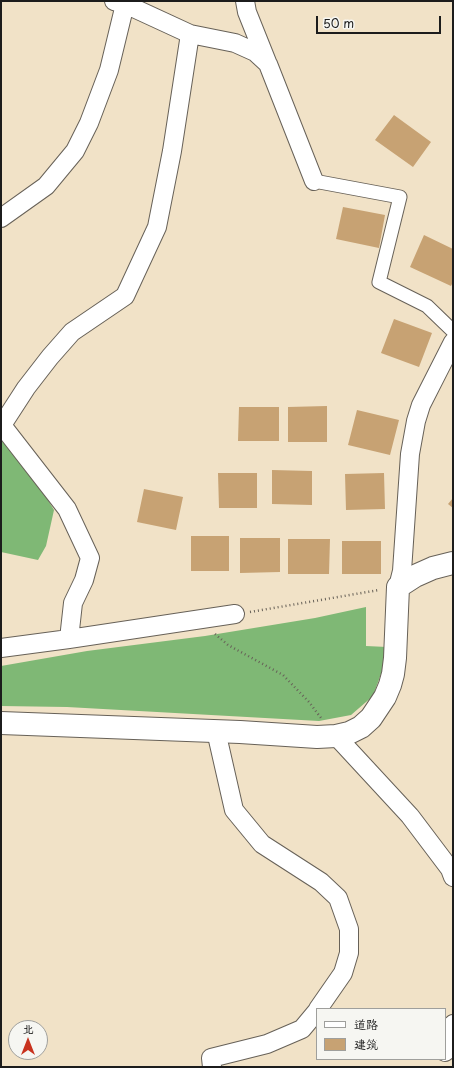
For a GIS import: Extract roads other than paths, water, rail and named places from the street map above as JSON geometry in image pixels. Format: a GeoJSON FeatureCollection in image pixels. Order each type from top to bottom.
{"type":"FeatureCollection","features":[{"type":"Feature","properties":{"kind":"street"},"geometry":{"type":"LineString","coordinates":[[245,1],[247,12],[314,181],[400,197],[379,282],[427,306],[453,331]]}},
{"type":"Feature","properties":{"kind":"street"},"geometry":{"type":"LineString","coordinates":[[1,218],[46,186],[75,151],[89,123],[108,70],[121,2],[190,34],[235,44],[255,52],[268,64]]}},
{"type":"Feature","properties":{"kind":"street"},"geometry":{"type":"LineString","coordinates":[[69,639],[73,603],[84,580],[90,558],[67,509],[2,424],[26,388],[72,332],[125,296],[157,227],[172,151],[190,34]]}},
{"type":"Feature","properties":{"kind":"street"},"geometry":{"type":"LineString","coordinates":[[1,723],[216,731],[317,737],[336,736],[349,733],[361,727],[371,718],[385,697],[393,674],[398,587],[402,570],[410,454],[414,428],[421,405],[453,342]]}},
{"type":"Feature","properties":{"kind":"street"},"geometry":{"type":"LineString","coordinates":[[398,587],[415,576],[433,568],[453,563]]}},
{"type":"Feature","properties":{"kind":"street"},"geometry":{"type":"LineString","coordinates":[[1,648],[235,614]]}},
{"type":"Feature","properties":{"kind":"street"},"geometry":{"type":"LineString","coordinates":[[216,731],[234,810],[262,844],[321,882],[338,898],[349,929],[349,954],[343,973],[319,1008]]}},
{"type":"Feature","properties":{"kind":"street"},"geometry":{"type":"LineString","coordinates":[[336,736],[410,816],[450,868],[453,877]]}},
{"type":"Feature","properties":{"kind":"street"},"geometry":{"type":"LineString","coordinates":[[212,1067],[211,1058],[267,1044],[302,1029],[316,1012]]}},
{"type":"Feature","properties":{"kind":"street"},"geometry":{"type":"LineString","coordinates":[[446,1048],[453,1024]]}}]}
